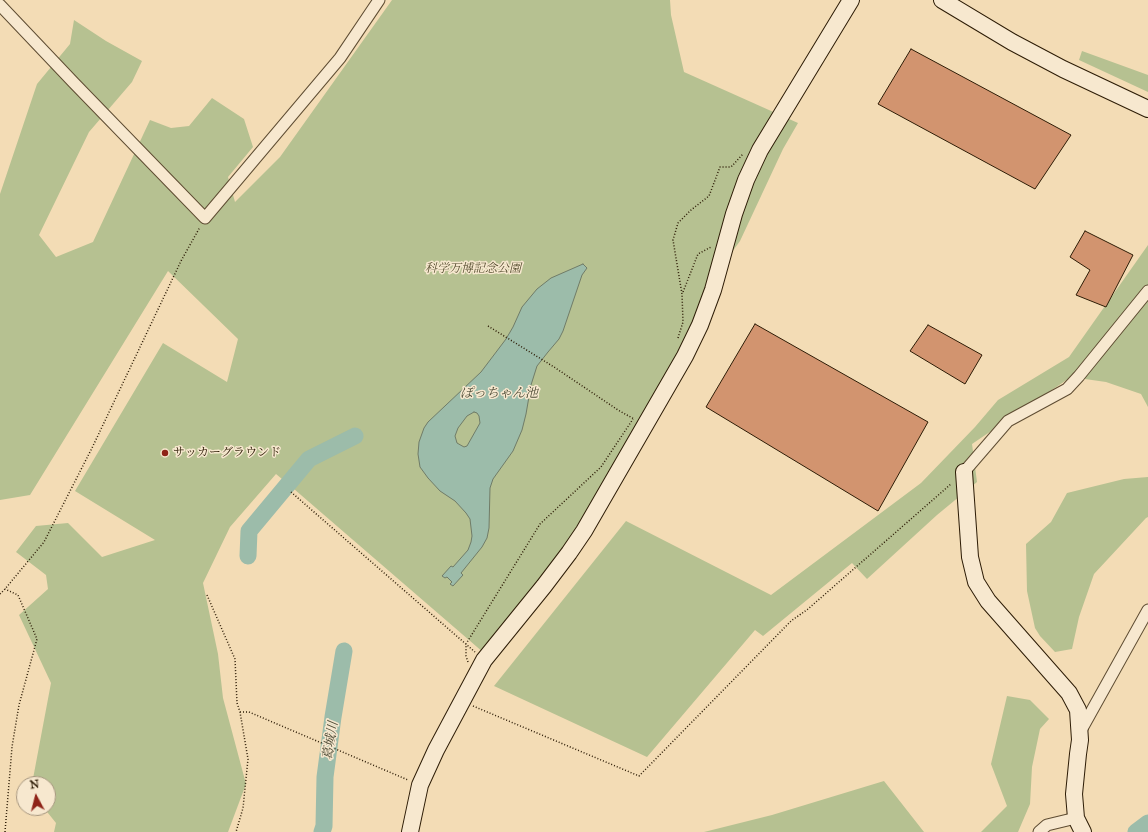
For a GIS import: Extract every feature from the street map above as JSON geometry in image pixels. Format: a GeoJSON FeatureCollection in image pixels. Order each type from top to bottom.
{"type":"FeatureCollection","features":[{"type":"Feature","properties":{"kind":"street"},"geometry":{"type":"LineString","coordinates":[[0,5],[74,84],[205,218],[340,58],[379,0]]}},
{"type":"Feature","properties":{"kind":"street"},"geometry":{"type":"LineString","coordinates":[[410,832],[420,785],[436,750],[484,660],[569,554],[642,432],[685,356],[700,325],[714,290],[734,214],[746,180],[760,150],[851,0]]}},
{"type":"Feature","properties":{"kind":"street"},"geometry":{"type":"LineString","coordinates":[[942,0],[1012,42],[1063,69],[1148,109]]}},
{"type":"Feature","properties":{"kind":"street"},"geometry":{"type":"LineString","coordinates":[[1039,832],[1046,825],[1080,825],[1074,794],[1080,740],[1078,710],[1068,693],[988,601],[976,582],[970,557],[964,472],[1008,421],[1067,389],[1148,292]]}},
{"type":"Feature","properties":{"kind":"street"},"geometry":{"type":"LineString","coordinates":[[1080,732],[1148,610]]}},
{"type":"Feature","properties":{"kind":"path"},"geometry":{"type":"LineString","coordinates":[[678,341],[683,322],[682,294],[674,240],[678,223],[691,210],[709,196],[720,167],[731,166],[744,153]]}},
{"type":"Feature","properties":{"kind":"path"},"geometry":{"type":"LineString","coordinates":[[0,594],[44,542],[92,448],[181,261],[205,218]]}},
{"type":"Feature","properties":{"kind":"path"},"geometry":{"type":"LineString","coordinates":[[682,294],[698,254],[727,239]]}},
{"type":"Feature","properties":{"kind":"path"},"geometry":{"type":"LineString","coordinates":[[469,663],[466,656],[466,644],[540,524],[601,467],[633,418],[488,326]]}},
{"type":"Feature","properties":{"kind":"path"},"geometry":{"type":"LineString","coordinates":[[462,701],[639,776],[791,621],[808,609],[964,472]]}},
{"type":"Feature","properties":{"kind":"path"},"geometry":{"type":"LineString","coordinates":[[291,492],[484,660]]}},
{"type":"Feature","properties":{"kind":"path"},"geometry":{"type":"LineString","coordinates":[[5,589],[18,595],[37,639],[19,705],[12,747],[5,832]]}},
{"type":"Feature","properties":{"kind":"path"},"geometry":{"type":"LineString","coordinates":[[207,595],[235,659],[237,703],[240,712],[248,759],[243,808],[236,832]]}},
{"type":"Feature","properties":{"kind":"path"},"geometry":{"type":"LineString","coordinates":[[240,712],[249,712],[420,785]]}},
{"type":"Feature","properties":{"kind":"green space","name":"科学万博記念公園"},"geometry":{"type":"Polygon","coordinates":[[[392,0],[670,0],[671,15],[684,72],[798,123],[783,149],[740,241],[709,284],[704,303],[641,423],[552,568],[484,653],[276,474],[230,527],[203,583],[218,654],[223,698],[246,784],[228,832],[54,832],[56,823],[50,816],[56,816],[56,776],[34,776],[51,683],[19,615],[48,589],[46,575],[16,552],[36,526],[68,523],[102,557],[155,540],[75,491],[163,343],[227,382],[238,339],[168,271],[30,495],[0,500],[0,194],[37,84],[70,44],[74,20],[106,41],[142,61],[132,82],[89,132],[39,235],[56,257],[93,242],[150,120],[171,128],[189,126],[212,98],[244,119],[253,147],[228,177],[235,202],[280,157],[392,0]]]}},
{"type":"Feature","properties":{"kind":"green space"},"geometry":{"type":"Polygon","coordinates":[[[1082,51],[1148,75],[1148,92],[1079,60],[1082,51]]]}},
{"type":"Feature","properties":{"kind":"green space"},"geometry":{"type":"Polygon","coordinates":[[[1148,245],[1148,407],[1141,394],[1106,382],[1071,377],[972,444],[977,482],[937,515],[867,579],[852,563],[763,636],[755,630],[647,757],[494,686],[626,521],[771,595],[921,483],[975,427],[998,400],[1069,357],[1148,245]]]}},
{"type":"Feature","properties":{"kind":"green space"},"geometry":{"type":"Polygon","coordinates":[[[1148,477],[1148,517],[1094,574],[1079,617],[1072,649],[1055,652],[1040,636],[1035,628],[1027,591],[1026,544],[1051,522],[1067,493],[1124,479],[1148,477]]]}},
{"type":"Feature","properties":{"kind":"green space"},"geometry":{"type":"Polygon","coordinates":[[[1007,696],[1030,700],[1049,719],[1040,729],[1032,767],[1030,804],[1018,832],[981,832],[1007,806],[991,764],[1007,696]]]}},
{"type":"Feature","properties":{"kind":"green space"},"geometry":{"type":"Polygon","coordinates":[[[884,781],[924,832],[704,832],[772,815],[884,781]]]}},
{"type":"Feature","properties":{"kind":"water","name":"ぽっちゃん池"},"geometry":{"type":"Polygon","coordinates":[[[583,264],[587,268],[582,275],[559,339],[537,366],[531,385],[522,430],[513,451],[493,479],[490,488],[489,528],[487,538],[482,547],[461,573],[463,575],[453,586],[450,584],[452,582],[447,577],[445,578],[442,576],[451,566],[453,567],[468,550],[472,536],[470,519],[455,501],[440,491],[420,467],[418,454],[419,442],[428,422],[481,372],[506,339],[522,307],[537,289],[551,278],[583,264]],[[474,412],[467,416],[458,428],[455,436],[457,443],[464,447],[467,446],[480,423],[477,413],[474,412]]]}},
{"type":"Feature","properties":{"kind":"building"},"geometry":{"type":"Polygon","coordinates":[[[911,49],[1071,135],[1035,189],[878,104],[911,49]]]}},
{"type":"Feature","properties":{"kind":"building"},"geometry":{"type":"Polygon","coordinates":[[[1085,231],[1133,255],[1106,307],[1076,295],[1090,270],[1070,257],[1085,231]]]}},
{"type":"Feature","properties":{"kind":"building"},"geometry":{"type":"Polygon","coordinates":[[[755,324],[928,422],[878,511],[706,407],[755,324]]]}},
{"type":"Feature","properties":{"kind":"building"},"geometry":{"type":"Polygon","coordinates":[[[928,325],[982,355],[965,384],[910,351],[928,325]]]}},
{"type":"Feature","properties":{"kind":"waterway","name":"葛城川"},"geometry":{"type":"LineString","coordinates":[[248,556],[249,531],[309,459],[355,436]]}},
{"type":"Feature","properties":{"kind":"waterway","name":"葛城川"},"geometry":{"type":"LineString","coordinates":[[322,832],[324,826],[325,777],[344,651]]}},
{"type":"Feature","properties":{"kind":"waterway"},"geometry":{"type":"LineString","coordinates":[[1136,832],[1148,823]]}},
{"type":"Feature","properties":{"kind":"place","name":"サッカーグラウンド"},"geometry":{"type":"Point","coordinates":[165,453]}}]}
